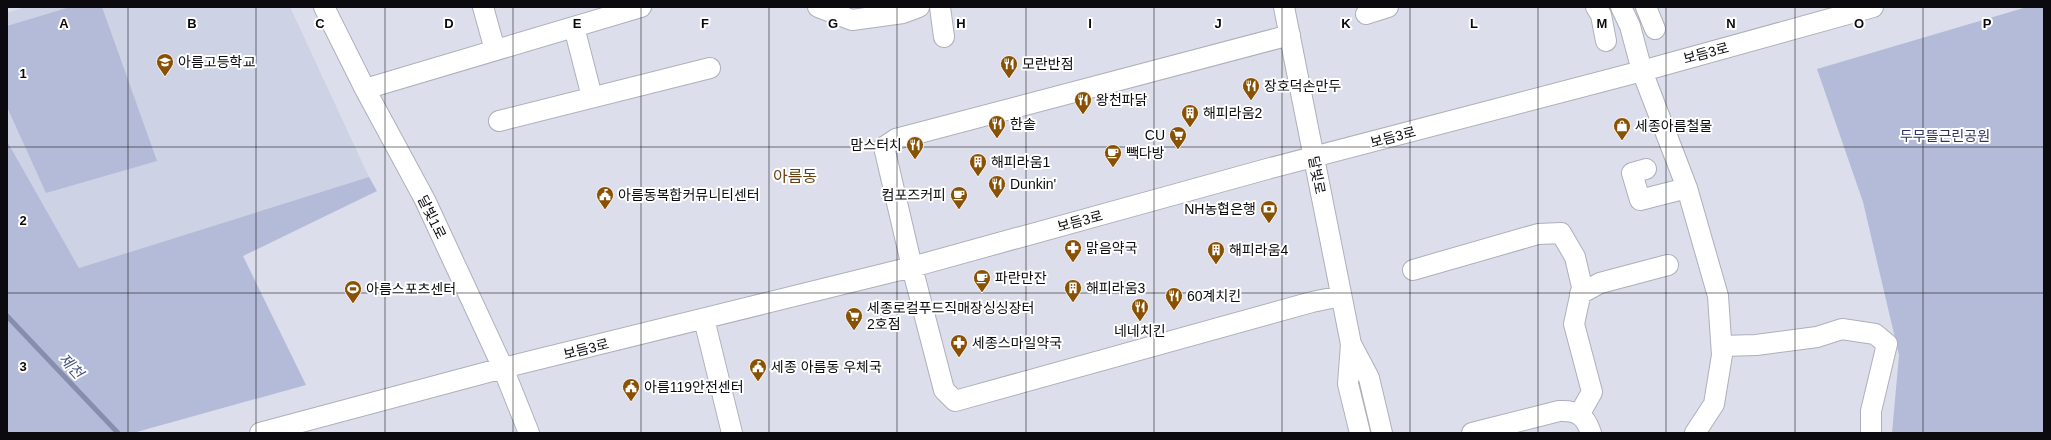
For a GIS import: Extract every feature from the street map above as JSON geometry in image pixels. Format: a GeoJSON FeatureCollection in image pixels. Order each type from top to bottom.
{"type":"FeatureCollection","features":[{"type":"Feature","properties":{"kind":"street","name":"달빛1로"},"geometry":{"type":"LineString","coordinates":[[324,7],[365,89],[425,200],[503,368],[529,433]]}},
{"type":"Feature","properties":{"kind":"street"},"geometry":{"type":"LineString","coordinates":[[483,7],[495,50]]}},
{"type":"Feature","properties":{"kind":"street"},"geometry":{"type":"LineString","coordinates":[[365,89],[641,7]]}},
{"type":"Feature","properties":{"kind":"street"},"geometry":{"type":"LineString","coordinates":[[818,7],[852,20],[903,13],[919,7]]}},
{"type":"Feature","properties":{"kind":"street"},"geometry":{"type":"LineString","coordinates":[[940,7],[944,37]]}},
{"type":"Feature","properties":{"kind":"street","name":"달빛로"},"geometry":{"type":"LineString","coordinates":[[1284,7],[1351,344],[1348,384],[1360,433]]}},
{"type":"Feature","properties":{"kind":"street"},"geometry":{"type":"LineString","coordinates":[[1366,14],[1388,7]]}},
{"type":"Feature","properties":{"kind":"street"},"geometry":{"type":"LineString","coordinates":[[1598,7],[1606,41]]}},
{"type":"Feature","properties":{"kind":"street"},"geometry":{"type":"LineString","coordinates":[[1621,7],[1630,26],[1642,71],[1688,188],[1718,296],[1722,355],[1714,404],[1695,433]]}},
{"type":"Feature","properties":{"kind":"street"},"geometry":{"type":"LineString","coordinates":[[1646,7],[1655,29]]}},
{"type":"Feature","properties":{"kind":"street","name":"보듬3로"},"geometry":{"type":"LineString","coordinates":[[260,433],[503,368],[912,267],[1642,71],[1873,7]]}},
{"type":"Feature","properties":{"kind":"street"},"geometry":{"type":"LineString","coordinates":[[574,27],[592,97]]}},
{"type":"Feature","properties":{"kind":"street"},"geometry":{"type":"LineString","coordinates":[[1290,34],[896,138],[884,147],[912,267],[944,390],[955,401],[1312,302],[1341,296]]}},
{"type":"Feature","properties":{"kind":"street"},"geometry":{"type":"LineString","coordinates":[[499,121],[710,68]]}},
{"type":"Feature","properties":{"kind":"street"},"geometry":{"type":"LineString","coordinates":[[1646,169],[1632,173],[1640,200],[1688,188]]}},
{"type":"Feature","properties":{"kind":"street"},"geometry":{"type":"LineString","coordinates":[[1413,270],[1538,234],[1560,233],[1575,257],[1582,287],[1574,324],[1592,392],[1579,415]]}},
{"type":"Feature","properties":{"kind":"street"},"geometry":{"type":"LineString","coordinates":[[1580,294],[1600,284],[1668,265]]}},
{"type":"Feature","properties":{"kind":"street"},"geometry":{"type":"LineString","coordinates":[[704,319],[732,433]]}},
{"type":"Feature","properties":{"kind":"street"},"geometry":{"type":"LineString","coordinates":[[1722,346],[1756,345],[1817,337],[1842,328],[1874,334],[1887,344],[1871,412],[1871,433]]}},
{"type":"Feature","properties":{"kind":"street","name":"달빛로"},"geometry":{"type":"LineString","coordinates":[[1351,344],[1369,378],[1382,433]]}},
{"type":"Feature","properties":{"kind":"street"},"geometry":{"type":"LineString","coordinates":[[1472,433],[1559,411],[1573,410],[1588,422],[1591,433]]}},
{"type":"Feature","properties":{"kind":"shaded area","name":"아름고등학교"},"geometry":{"type":"Polygon","coordinates":[[[25,7],[290,7],[369,177],[79,268],[7,141],[7,13],[25,7]]]}},
{"type":"Feature","properties":{"kind":"green space"},"geometry":{"type":"Polygon","coordinates":[[[70,7],[102,7],[157,161],[46,193],[7,107],[7,26],[70,7]]]}},
{"type":"Feature","properties":{"kind":"green space","name":"두무뜰근린공원"},"geometry":{"type":"Polygon","coordinates":[[[2027,7],[2044,7],[2044,433],[1892,433],[1899,355],[1863,202],[1817,69],[2027,7]]]}},
{"type":"Feature","properties":{"kind":"green space"},"geometry":{"type":"Polygon","coordinates":[[[7,141],[79,268],[369,177],[377,191],[243,256],[306,385],[133,433],[7,433],[7,141]]]}},
{"type":"Feature","properties":{"kind":"waterway","name":"제천"},"geometry":{"type":"LineString","coordinates":[[7,316],[118,433]]}},
{"type":"Feature","properties":{"kind":"place","name":"아름고등학교"},"geometry":{"type":"Point","coordinates":[165,77]}},
{"type":"Feature","properties":{"kind":"place","name":"모란반점"},"geometry":{"type":"Point","coordinates":[1009,79]}},
{"type":"Feature","properties":{"kind":"place","name":"장호덕손만두"},"geometry":{"type":"Point","coordinates":[1251,101]}},
{"type":"Feature","properties":{"kind":"place","name":"왕천파닭"},"geometry":{"type":"Point","coordinates":[1083,115]}},
{"type":"Feature","properties":{"kind":"place","name":"해피라움2"},"geometry":{"type":"Point","coordinates":[1190,128]}},
{"type":"Feature","properties":{"kind":"place","name":"한솥"},"geometry":{"type":"Point","coordinates":[997,139]}},
{"type":"Feature","properties":{"kind":"place","name":"세종아름철물"},"geometry":{"type":"Point","coordinates":[1622,141]}},
{"type":"Feature","properties":{"kind":"place","name":"CU"},"geometry":{"type":"Point","coordinates":[1178,150]}},
{"type":"Feature","properties":{"kind":"place","name":"맘스터치"},"geometry":{"type":"Point","coordinates":[915,160]}},
{"type":"Feature","properties":{"kind":"place","name":"빽다방"},"geometry":{"type":"Point","coordinates":[1113,168]}},
{"type":"Feature","properties":{"kind":"place","name":"해피라움1"},"geometry":{"type":"Point","coordinates":[978,177]}},
{"type":"Feature","properties":{"kind":"place","name":"Dunkin'"},"geometry":{"type":"Point","coordinates":[997,199]}},
{"type":"Feature","properties":{"kind":"place","name":"아름동복합커뮤니티센터"},"geometry":{"type":"Point","coordinates":[605,210]}},
{"type":"Feature","properties":{"kind":"place","name":"컴포즈커피"},"geometry":{"type":"Point","coordinates":[959,210]}},
{"type":"Feature","properties":{"kind":"place","name":"NH농협은행"},"geometry":{"type":"Point","coordinates":[1269,224]}},
{"type":"Feature","properties":{"kind":"place","name":"맑음약국"},"geometry":{"type":"Point","coordinates":[1073,263]}},
{"type":"Feature","properties":{"kind":"place","name":"해피라움4"},"geometry":{"type":"Point","coordinates":[1216,265]}},
{"type":"Feature","properties":{"kind":"place","name":"파란만잔"},"geometry":{"type":"Point","coordinates":[982,293]}},
{"type":"Feature","properties":{"kind":"place","name":"해피라움3"},"geometry":{"type":"Point","coordinates":[1073,303]}},
{"type":"Feature","properties":{"kind":"place","name":"아름스포츠센터"},"geometry":{"type":"Point","coordinates":[353,304]}},
{"type":"Feature","properties":{"kind":"place","name":"60계치킨"},"geometry":{"type":"Point","coordinates":[1174,311]}},
{"type":"Feature","properties":{"kind":"place","name":"네네치킨"},"geometry":{"type":"Point","coordinates":[1140,322]}},
{"type":"Feature","properties":{"kind":"place","name":"세종로컬푸드직매장싱싱장터 2호점"},"geometry":{"type":"Point","coordinates":[854,331]}},
{"type":"Feature","properties":{"kind":"place","name":"세종스마일약국"},"geometry":{"type":"Point","coordinates":[959,358]}},
{"type":"Feature","properties":{"kind":"place","name":"세종 아름동 우체국"},"geometry":{"type":"Point","coordinates":[758,382]}},
{"type":"Feature","properties":{"kind":"place","name":"아름119안전센터"},"geometry":{"type":"Point","coordinates":[631,402]}},
{"type":"Feature","properties":{"kind":"district","name":"아름동"},"geometry":{"type":"Point","coordinates":[795,176]}}]}
